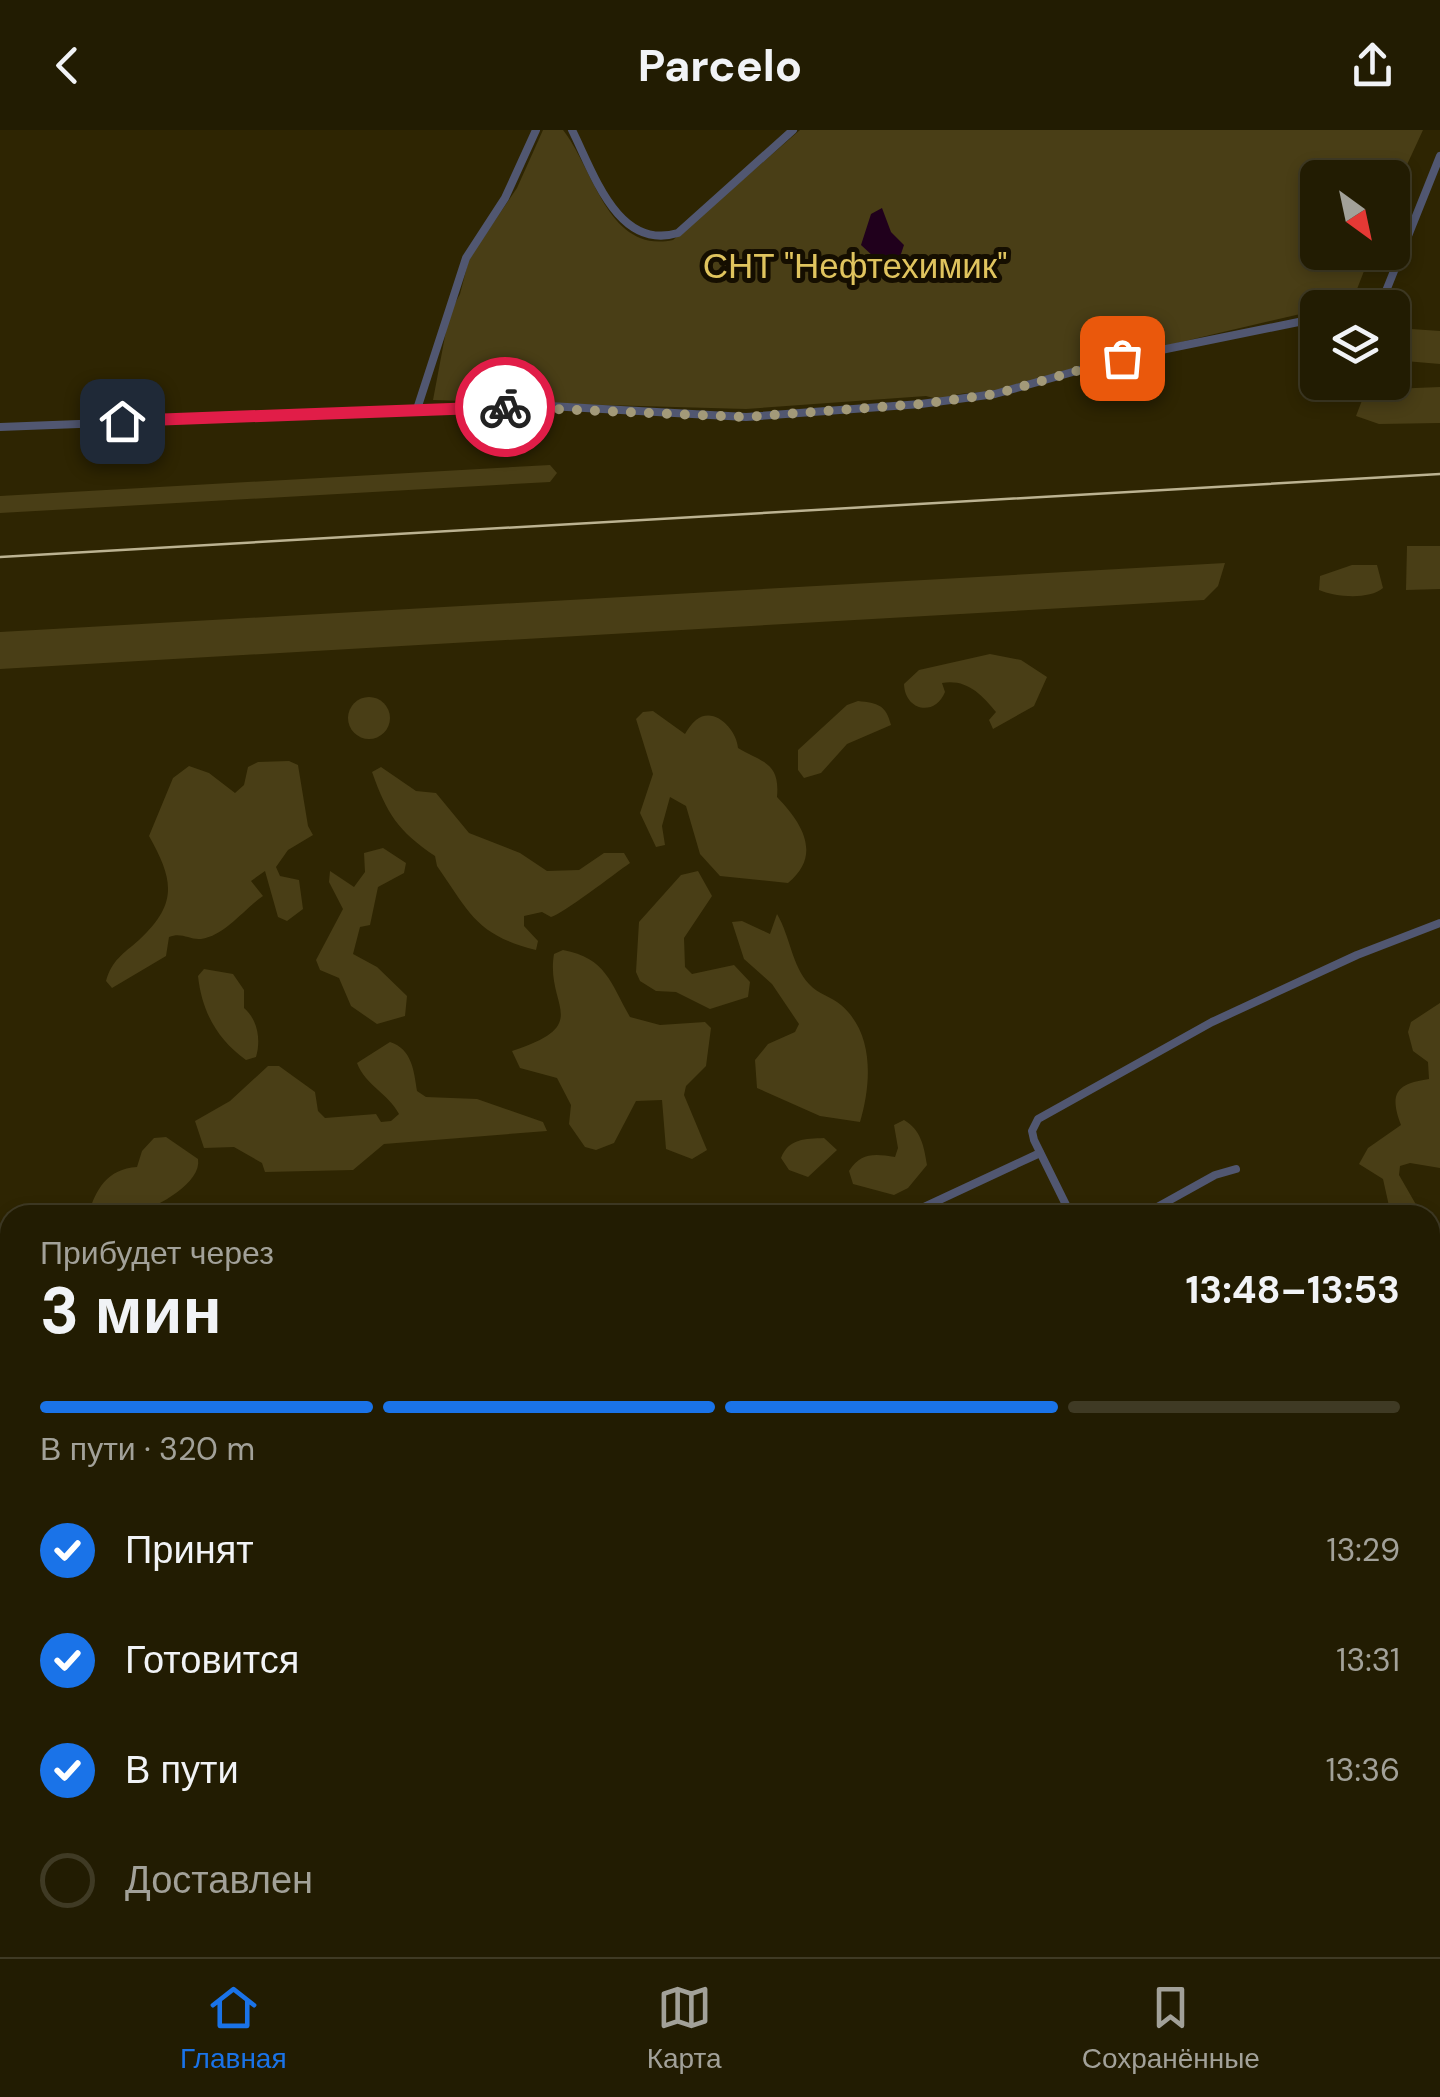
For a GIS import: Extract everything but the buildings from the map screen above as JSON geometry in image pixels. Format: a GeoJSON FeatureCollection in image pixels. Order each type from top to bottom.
{"type":"FeatureCollection","features":[{"type":"Feature","properties":{"kind":"street"},"geometry":{"type":"LineString","coordinates":[[417,410],[466,258],[505,198],[536,130]]}},
{"type":"Feature","properties":{"kind":"street"},"geometry":{"type":"LineString","coordinates":[[572,130],[602,189],[629,228],[643,236],[660,238],[678,233],[793,130]]}},
{"type":"Feature","properties":{"kind":"street"},"geometry":{"type":"LineString","coordinates":[[1387,290],[1440,156]]}},
{"type":"Feature","properties":{"kind":"street"},"geometry":{"type":"LineString","coordinates":[[0,427],[549,406],[746,417],[921,404],[996,394],[1122,358],[1300,322]]}},
{"type":"Feature","properties":{"kind":"street"},"geometry":{"type":"LineString","coordinates":[[1066,1205],[1032,1131],[1038,1118],[1212,1022],[1357,955],[1440,924]]}},
{"type":"Feature","properties":{"kind":"street"},"geometry":{"type":"LineString","coordinates":[[928,1205],[1040,1153]]}},
{"type":"Feature","properties":{"kind":"street"},"geometry":{"type":"LineString","coordinates":[[1161,1205],[1215,1175],[1236,1168]]}},
{"type":"Feature","properties":{"kind":"green space","name":"СНТ \"Нефтехимик\""},"geometry":{"type":"Polygon","coordinates":[[[543,130],[563,130],[618,222],[651,241],[673,240],[800,130],[1423,130],[1409,160],[1300,160],[1300,270],[1364,270],[1357,290],[1300,290],[1300,314],[1000,390],[957,394],[941,400],[926,396],[746,409],[433,400],[449,315],[460,294],[469,259],[517,188],[543,130]]]}},
{"type":"Feature","properties":{"kind":"green space"},"geometry":{"type":"Polygon","coordinates":[[[1410,329],[1440,331],[1440,364],[1410,361],[1410,329]]]}},
{"type":"Feature","properties":{"kind":"green space"},"geometry":{"type":"Polygon","coordinates":[[[1440,387],[1440,423],[1379,424],[1356,416],[1362,400],[1410,400],[1410,388],[1440,387]]]}},
{"type":"Feature","properties":{"kind":"green space"},"geometry":{"type":"Polygon","coordinates":[[[550,465],[557,473],[550,482],[0,513],[0,496],[550,465]]]}},
{"type":"Feature","properties":{"kind":"green space"},"geometry":{"type":"Polygon","coordinates":[[[1407,546],[1440,546],[1440,589],[1406,590],[1407,546]]]}},
{"type":"Feature","properties":{"kind":"green space"},"geometry":{"type":"Polygon","coordinates":[[[1225,563],[1218,586],[1204,600],[0,669],[0,632],[1225,563]]]}},
{"type":"Feature","properties":{"kind":"green space"},"geometry":{"type":"Polygon","coordinates":[[[1352,565],[1377,565],[1383,588],[1352,596],[1319,590],[1320,576],[1352,565]]]}},
{"type":"Feature","properties":{"kind":"green space"},"geometry":{"type":"Polygon","coordinates":[[[990,654],[1021,660],[1047,677],[1034,706],[993,729],[989,720],[996,712],[979,694],[959,683],[942,683],[945,692],[928,708],[909,700],[904,684],[919,670],[990,654]]]}},
{"type":"Feature","properties":{"kind":"green space"},"geometry":{"type":"Polygon","coordinates":[[[369,697],[384,703],[390,718],[384,733],[369,739],[354,733],[348,718],[354,703],[369,697]]]}},
{"type":"Feature","properties":{"kind":"green space"},"geometry":{"type":"Polygon","coordinates":[[[858,701],[880,706],[891,725],[847,744],[821,773],[804,778],[798,770],[798,750],[847,705],[858,701]]]}},
{"type":"Feature","properties":{"kind":"green space"},"geometry":{"type":"Polygon","coordinates":[[[653,711],[685,734],[703,716],[717,718],[729,727],[738,748],[773,771],[777,797],[805,840],[804,862],[788,883],[720,876],[700,854],[686,806],[670,797],[662,826],[665,845],[656,847],[640,813],[653,774],[636,719],[643,712],[653,711]]]}},
{"type":"Feature","properties":{"kind":"green space"},"geometry":{"type":"Polygon","coordinates":[[[289,761],[298,765],[308,826],[313,835],[288,850],[276,867],[280,876],[299,880],[303,909],[287,921],[278,917],[265,871],[251,881],[263,896],[226,928],[201,939],[169,937],[166,956],[112,988],[106,981],[111,968],[152,927],[166,902],[167,878],[149,836],[173,778],[189,766],[209,773],[235,793],[244,785],[248,767],[258,762],[289,761]]]}},
{"type":"Feature","properties":{"kind":"green space"},"geometry":{"type":"Polygon","coordinates":[[[381,767],[416,791],[436,793],[469,833],[520,853],[547,871],[579,870],[604,853],[624,853],[630,863],[551,917],[542,912],[524,916],[524,926],[538,941],[536,950],[516,944],[476,920],[437,866],[435,856],[395,820],[372,772],[381,767]]]}},
{"type":"Feature","properties":{"kind":"green space"},"geometry":{"type":"Polygon","coordinates":[[[383,848],[406,863],[404,873],[378,887],[370,925],[360,927],[353,954],[377,967],[407,996],[405,1016],[377,1024],[351,1006],[339,978],[320,970],[316,960],[343,909],[329,882],[330,871],[354,887],[365,872],[364,853],[383,848]]]}},
{"type":"Feature","properties":{"kind":"green space"},"geometry":{"type":"Polygon","coordinates":[[[698,871],[712,896],[684,938],[685,967],[692,974],[734,965],[750,982],[748,997],[710,1009],[676,992],[656,991],[640,981],[636,972],[639,922],[681,875],[698,871]]]}},
{"type":"Feature","properties":{"kind":"green space"},"geometry":{"type":"Polygon","coordinates":[[[777,914],[803,977],[841,1005],[860,1030],[868,1076],[860,1122],[820,1116],[757,1088],[755,1060],[768,1044],[795,1032],[799,1024],[772,984],[744,959],[732,922],[742,921],[770,934],[777,914]]]}},
{"type":"Feature","properties":{"kind":"green space"},"geometry":{"type":"Polygon","coordinates":[[[563,950],[598,965],[630,1017],[660,1025],[705,1022],[711,1028],[706,1066],[686,1086],[684,1095],[707,1150],[692,1159],[666,1149],[662,1100],[636,1101],[614,1143],[596,1150],[585,1147],[569,1124],[571,1105],[557,1078],[520,1068],[512,1051],[552,1032],[559,1022],[554,954],[563,950]]]}},
{"type":"Feature","properties":{"kind":"green space"},"geometry":{"type":"Polygon","coordinates":[[[204,969],[233,974],[244,990],[244,1008],[257,1031],[256,1057],[246,1060],[213,1024],[200,989],[198,976],[204,969]]]}},
{"type":"Feature","properties":{"kind":"green space"},"geometry":{"type":"Polygon","coordinates":[[[1440,1003],[1440,1168],[1410,1163],[1400,1166],[1399,1175],[1416,1205],[1389,1205],[1383,1179],[1359,1164],[1368,1148],[1401,1125],[1396,1098],[1402,1087],[1429,1079],[1428,1062],[1413,1051],[1408,1032],[1411,1022],[1440,1003]]]}},
{"type":"Feature","properties":{"kind":"green space"},"geometry":{"type":"Polygon","coordinates":[[[390,1042],[407,1055],[417,1091],[426,1097],[477,1099],[543,1122],[547,1131],[384,1144],[353,1170],[265,1172],[262,1163],[234,1147],[204,1148],[195,1121],[230,1101],[268,1066],[279,1066],[315,1092],[318,1111],[325,1118],[376,1114],[381,1122],[391,1121],[399,1114],[357,1063],[390,1042]]]}},
{"type":"Feature","properties":{"kind":"green space"},"geometry":{"type":"Polygon","coordinates":[[[904,1120],[918,1134],[927,1165],[908,1188],[894,1195],[853,1184],[849,1171],[858,1160],[875,1155],[895,1157],[898,1148],[894,1125],[904,1120]]]}},
{"type":"Feature","properties":{"kind":"green space"},"geometry":{"type":"Polygon","coordinates":[[[166,1137],[198,1159],[193,1177],[186,1185],[154,1205],[92,1205],[110,1176],[137,1167],[142,1151],[154,1138],[166,1137]]]}},
{"type":"Feature","properties":{"kind":"green space"},"geometry":{"type":"Polygon","coordinates":[[[824,1138],[837,1150],[808,1177],[789,1170],[781,1158],[793,1143],[824,1138]]]}},
{"type":"Feature","properties":{"kind":"shaded area"},"geometry":{"type":"Polygon","coordinates":[[[882,208],[891,232],[904,245],[899,260],[874,257],[861,245],[871,214],[882,208]]]}},
{"type":"Feature","properties":{"kind":"railway"},"geometry":{"type":"LineString","coordinates":[[0,557],[1440,474]]}},
{"type":"Feature","properties":{"kind":"way so far"},"geometry":{"type":"LineString","coordinates":[[505,407],[746,417],[921,404],[996,394],[1122,358]]}},
{"type":"Feature","properties":{"kind":"route"},"geometry":{"type":"LineString","coordinates":[[122,421],[505,407]]}}]}
